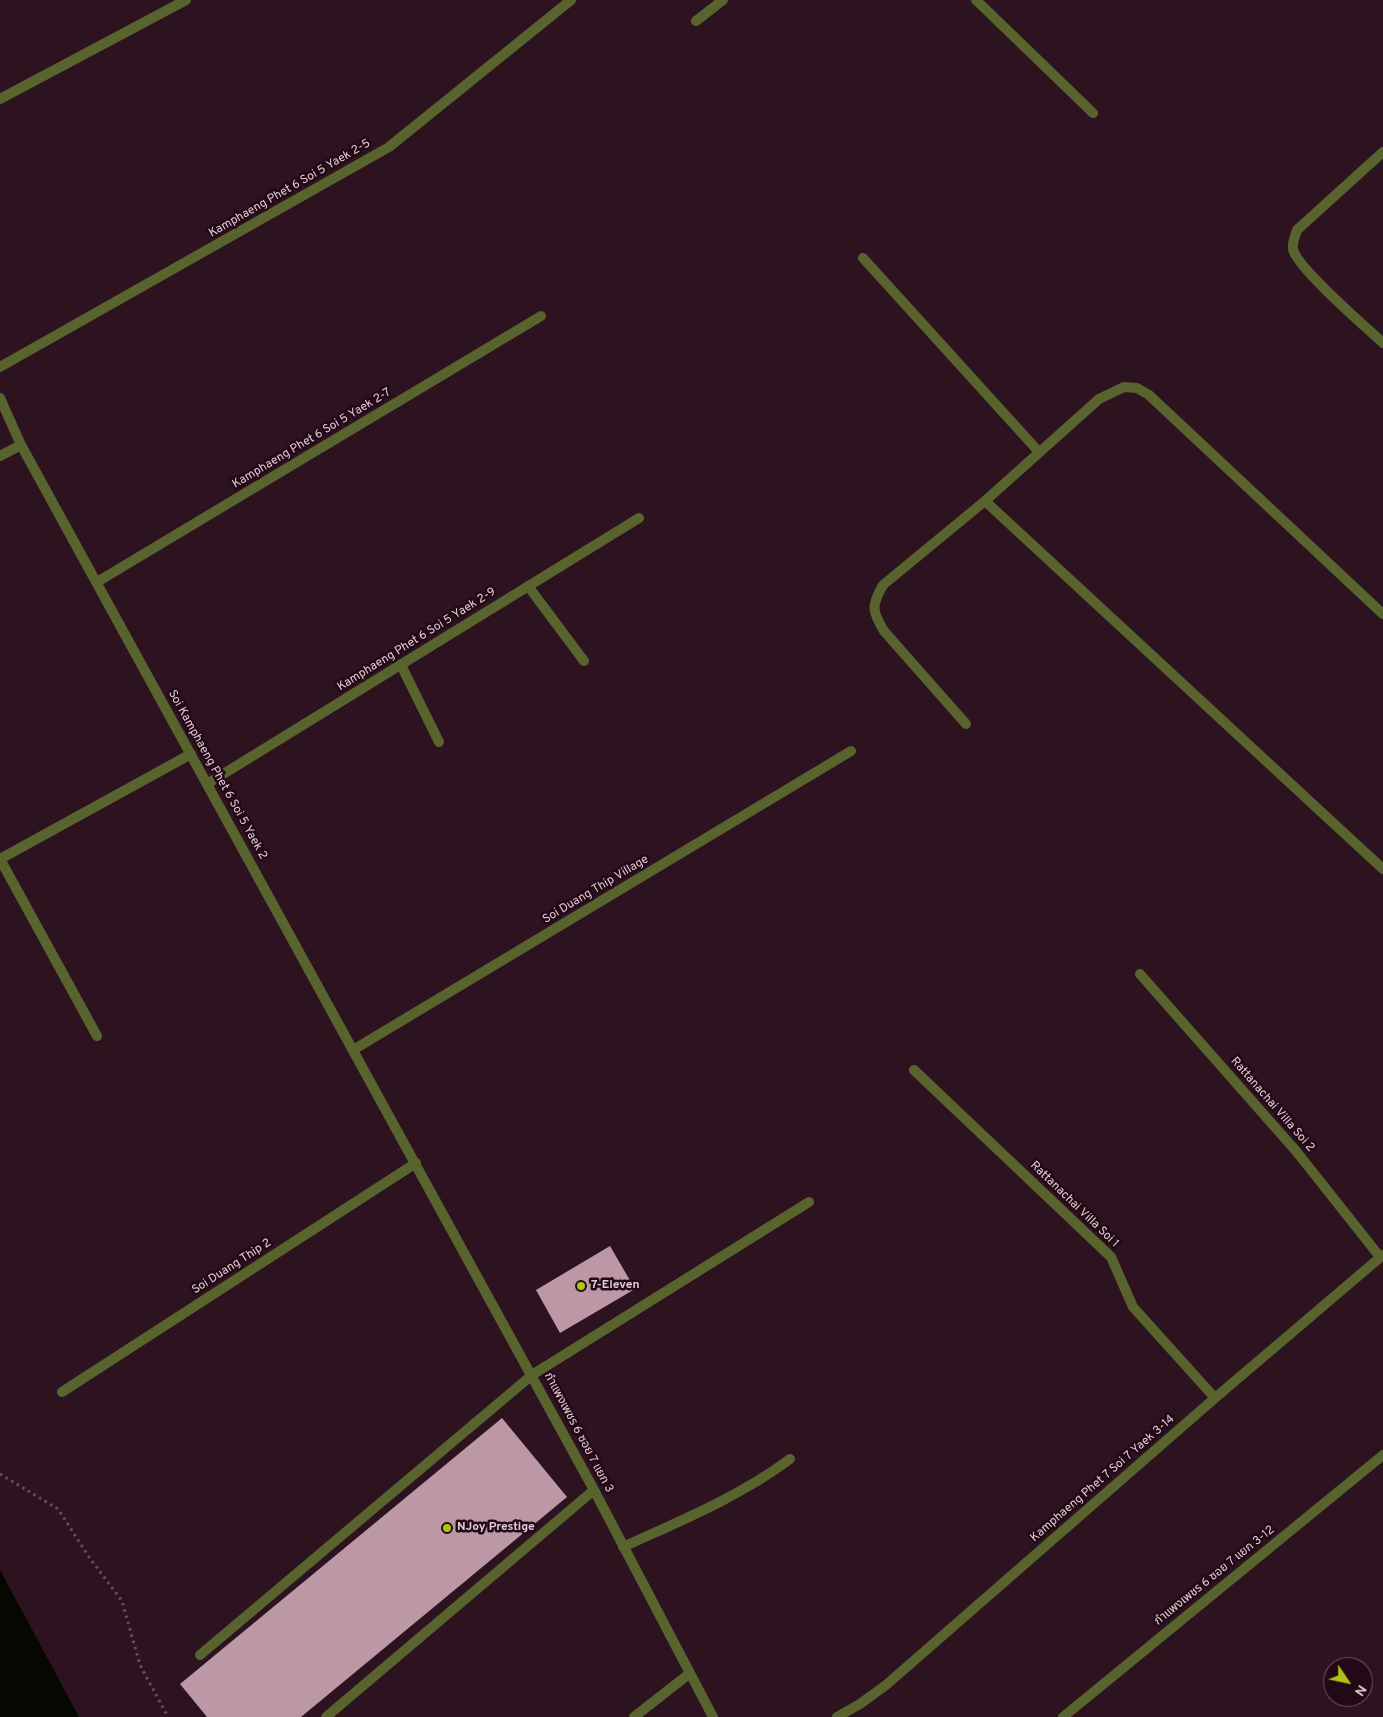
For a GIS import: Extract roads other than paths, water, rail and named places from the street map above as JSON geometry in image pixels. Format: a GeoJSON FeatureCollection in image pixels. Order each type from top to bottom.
{"type":"FeatureCollection","features":[{"type":"Feature","properties":{"kind":"street"},"geometry":{"type":"LineString","coordinates":[[0,99],[186,0]]}},
{"type":"Feature","properties":{"kind":"street","name":"Kamphaeng Phet 6 Soi 5 Yaek 2-5"},"geometry":{"type":"LineString","coordinates":[[0,367],[389,146],[571,0]]}},
{"type":"Feature","properties":{"kind":"street"},"geometry":{"type":"LineString","coordinates":[[696,21],[723,0]]}},
{"type":"Feature","properties":{"kind":"street"},"geometry":{"type":"LineString","coordinates":[[976,0],[1093,113]]}},
{"type":"Feature","properties":{"kind":"street"},"geometry":{"type":"LineString","coordinates":[[1383,152],[1297,230],[1293,248],[1296,258],[1309,272],[1383,343]]}},
{"type":"Feature","properties":{"kind":"street"},"geometry":{"type":"LineString","coordinates":[[863,258],[1040,452]]}},
{"type":"Feature","properties":{"kind":"street","name":"Kamphaeng Phet 6 Soi 5 Yaek 2-7"},"geometry":{"type":"LineString","coordinates":[[97,582],[541,316]]}},
{"type":"Feature","properties":{"kind":"street"},"geometry":{"type":"LineString","coordinates":[[966,724],[884,631],[874,614],[874,600],[883,585],[985,501],[1099,399],[1124,387],[1137,388],[1149,395],[1383,614]]}},
{"type":"Feature","properties":{"kind":"street","name":"Soi Kamphaeng Phet 6 Soi 5 Yaek 2"},"geometry":{"type":"LineString","coordinates":[[0,398],[21,445],[416,1163]]}},
{"type":"Feature","properties":{"kind":"street"},"geometry":{"type":"LineString","coordinates":[[0,456],[21,445]]}},
{"type":"Feature","properties":{"kind":"street"},"geometry":{"type":"LineString","coordinates":[[985,501],[1383,869]]}},
{"type":"Feature","properties":{"kind":"street","name":"Kamphaeng Phet 6 Soi 5 Yaek 2-9"},"geometry":{"type":"LineString","coordinates":[[207,784],[639,518]]}},
{"type":"Feature","properties":{"kind":"street"},"geometry":{"type":"LineString","coordinates":[[528,586],[584,661]]}},
{"type":"Feature","properties":{"kind":"street"},"geometry":{"type":"LineString","coordinates":[[401,665],[439,742]]}},
{"type":"Feature","properties":{"kind":"street","name":"Soi Duang Thip Village"},"geometry":{"type":"LineString","coordinates":[[354,1050],[851,751]]}},
{"type":"Feature","properties":{"kind":"street"},"geometry":{"type":"LineString","coordinates":[[97,1036],[0,859],[191,754]]}},
{"type":"Feature","properties":{"kind":"street","name":"Rattanachai Villa Soi 2"},"geometry":{"type":"LineString","coordinates":[[1140,974],[1296,1151],[1382,1256]]}},
{"type":"Feature","properties":{"kind":"street","name":"Rattanachai Villa Soi 1"},"geometry":{"type":"LineString","coordinates":[[914,1070],[1111,1256],[1133,1307],[1215,1398]]}},
{"type":"Feature","properties":{"kind":"street","name":"กำแพงเพชร 6 ซอย 7 แยก 3"},"geometry":{"type":"LineString","coordinates":[[416,1163],[594,1490],[712,1717]]}},
{"type":"Feature","properties":{"kind":"street","name":"Soi Duang Thip 2"},"geometry":{"type":"LineString","coordinates":[[62,1392],[416,1163]]}},
{"type":"Feature","properties":{"kind":"street"},"geometry":{"type":"LineString","coordinates":[[200,1655],[532,1375],[809,1202]]}},
{"type":"Feature","properties":{"kind":"street","name":"Kamphaeng Phet 7 Soi 7 Yaek 3-14"},"geometry":{"type":"LineString","coordinates":[[837,1717],[860,1704],[886,1684],[1215,1398],[1382,1256]]}},
{"type":"Feature","properties":{"kind":"street","name":"กำแพงเพชร 6 ซอย 7 แยก 3-12"},"geometry":{"type":"LineString","coordinates":[[1063,1717],[1383,1455]]}},
{"type":"Feature","properties":{"kind":"street"},"geometry":{"type":"LineString","coordinates":[[623,1547],[719,1503],[754,1484],[790,1459]]}},
{"type":"Feature","properties":{"kind":"street"},"geometry":{"type":"LineString","coordinates":[[326,1717],[594,1490]]}},
{"type":"Feature","properties":{"kind":"street"},"geometry":{"type":"LineString","coordinates":[[634,1717],[689,1674]]}},
{"type":"Feature","properties":{"kind":"place","name":"7-Eleven"},"geometry":{"type":"Point","coordinates":[581,1286]}},
{"type":"Feature","properties":{"kind":"place","name":"NJoy Prestige"},"geometry":{"type":"Point","coordinates":[447,1528]}}]}
